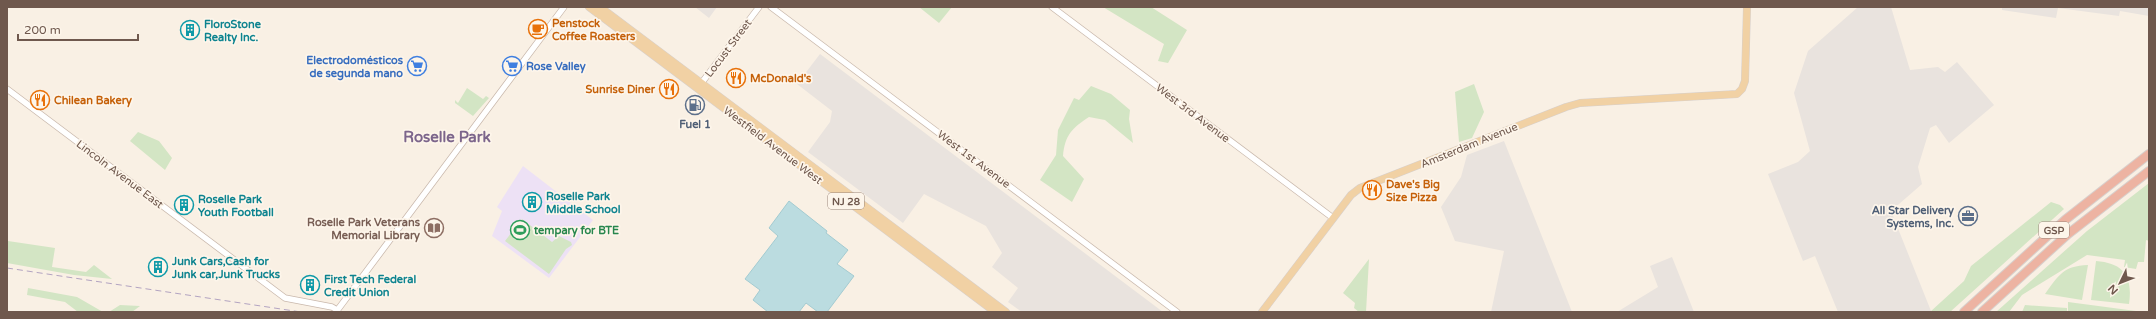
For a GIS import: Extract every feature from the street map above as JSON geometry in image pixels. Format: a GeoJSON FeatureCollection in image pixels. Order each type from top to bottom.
{"type":"FeatureCollection","features":[{"type":"Feature","properties":{"kind":"highway","name":"GSP"},"geometry":{"type":"LineString","coordinates":[[1964,312],[2065,220],[2149,154]]}},
{"type":"Feature","properties":{"kind":"highway","name":"GSP"},"geometry":{"type":"LineString","coordinates":[[1982,312],[2068,234],[2149,171]]}},
{"type":"Feature","properties":{"kind":"main road","name":"Westfield Avenue West"},"geometry":{"type":"LineString","coordinates":[[588,7],[700,86]]}},
{"type":"Feature","properties":{"kind":"main road","name":"Westfield Avenue West"},"geometry":{"type":"LineString","coordinates":[[600,7],[700,86],[856,204],[995,312]]}},
{"type":"Feature","properties":{"kind":"main road","name":"Amsterdam Avenue"},"geometry":{"type":"LineString","coordinates":[[1262,312],[1351,195],[1360,188],[1566,106],[1580,103],[1737,94],[1744,84],[1747,7]]}},
{"type":"Feature","properties":{"kind":"main road","name":"Westfield Avenue West"},"geometry":{"type":"LineString","coordinates":[[856,204],[1006,312]]}},
{"type":"Feature","properties":{"kind":"street"},"geometry":{"type":"LineString","coordinates":[[336,311],[564,7]]}},
{"type":"Feature","properties":{"kind":"street","name":"Locust Street"},"geometry":{"type":"LineString","coordinates":[[700,86],[759,7]]}},
{"type":"Feature","properties":{"kind":"street","name":"West 1st Avenue"},"geometry":{"type":"LineString","coordinates":[[771,7],[1177,312]]}},
{"type":"Feature","properties":{"kind":"street","name":"West 3rd Avenue"},"geometry":{"type":"LineString","coordinates":[[1052,7],[1333,218]]}},
{"type":"Feature","properties":{"kind":"street","name":"Lincoln Avenue East"},"geometry":{"type":"LineString","coordinates":[[7,89],[284,298],[332,308],[336,311]]}},
{"type":"Feature","properties":{"kind":"shaded area"},"geometry":{"type":"Polygon","coordinates":[[[695,7],[717,7],[709,18],[695,7]]]}},
{"type":"Feature","properties":{"kind":"shaded area"},"geometry":{"type":"Polygon","coordinates":[[[1858,7],[1891,7],[1910,70],[1938,67],[1945,72],[1957,62],[1994,105],[1949,143],[1936,125],[1930,128],[1918,167],[1922,184],[1891,211],[1931,311],[1930,312],[1838,312],[1815,256],[1803,261],[1768,174],[1798,162],[1810,151],[1794,93],[1808,51],[1858,7]]]}},
{"type":"Feature","properties":{"kind":"shaded area"},"geometry":{"type":"Polygon","coordinates":[[[2002,7],[2149,7],[2149,16],[2120,11],[2119,16],[2058,8],[2056,18],[2002,10],[2002,7]]]}},
{"type":"Feature","properties":{"kind":"shaded area"},"geometry":{"type":"Polygon","coordinates":[[[820,54],[1163,312],[1022,312],[1008,302],[1018,288],[992,267],[1002,253],[986,226],[924,194],[903,223],[808,152],[830,122],[832,111],[797,84],[820,54]]]}},
{"type":"Feature","properties":{"kind":"shaded area"},"geometry":{"type":"Polygon","coordinates":[[[1504,141],[1572,312],[1491,312],[1504,251],[1455,241],[1441,207],[1461,177],[1467,155],[1504,141]]]}},
{"type":"Feature","properties":{"kind":"shaded area"},"geometry":{"type":"Polygon","coordinates":[[[523,166],[593,220],[549,278],[492,236],[502,211],[497,207],[523,166]]]}},
{"type":"Feature","properties":{"kind":"shaded area"},"geometry":{"type":"Polygon","coordinates":[[[1672,257],[1694,312],[1617,312],[1658,287],[1650,266],[1672,257]]]}},
{"type":"Feature","properties":{"kind":"green space"},"geometry":{"type":"Polygon","coordinates":[[[919,7],[952,7],[939,23],[919,7]]]}},
{"type":"Feature","properties":{"kind":"green space"},"geometry":{"type":"Polygon","coordinates":[[[1103,7],[1151,7],[1187,30],[1168,63],[1158,61],[1164,44],[1103,7]]]}},
{"type":"Feature","properties":{"kind":"green space"},"geometry":{"type":"Polygon","coordinates":[[[1474,84],[1484,112],[1472,138],[1459,142],[1455,92],[1474,84]]]}},
{"type":"Feature","properties":{"kind":"green space"},"geometry":{"type":"Polygon","coordinates":[[[1091,86],[1111,94],[1130,110],[1129,119],[1133,143],[1105,120],[1089,117],[1078,125],[1068,137],[1063,156],[1084,179],[1072,202],[1040,180],[1056,155],[1058,130],[1074,98],[1079,100],[1091,86]]]}},
{"type":"Feature","properties":{"kind":"green space"},"geometry":{"type":"Polygon","coordinates":[[[467,88],[483,99],[486,96],[489,98],[473,116],[455,103],[455,100],[458,103],[467,88]]]}},
{"type":"Feature","properties":{"kind":"green space"},"geometry":{"type":"Polygon","coordinates":[[[138,132],[159,141],[172,158],[165,170],[130,141],[138,132]]]}},
{"type":"Feature","properties":{"kind":"green space"},"geometry":{"type":"Polygon","coordinates":[[[2149,183],[2149,241],[2146,240],[2144,262],[2138,262],[2136,269],[2124,267],[2125,260],[2087,255],[2022,295],[2009,312],[1996,312],[2087,231],[2149,183]]]}},
{"type":"Feature","properties":{"kind":"green space"},"geometry":{"type":"Polygon","coordinates":[[[2051,202],[2060,205],[2064,209],[1950,312],[1930,312],[1964,281],[1971,266],[2051,202]]]}},
{"type":"Feature","properties":{"kind":"green space"},"geometry":{"type":"Polygon","coordinates":[[[522,219],[552,242],[559,236],[571,242],[572,245],[566,249],[549,274],[505,241],[522,219]]]}},
{"type":"Feature","properties":{"kind":"green space"},"geometry":{"type":"Polygon","coordinates":[[[8,241],[55,248],[52,267],[86,272],[94,265],[112,279],[74,275],[7,263],[8,241]]]}},
{"type":"Feature","properties":{"kind":"green space"},"geometry":{"type":"Polygon","coordinates":[[[1369,259],[1366,312],[1359,312],[1354,308],[1355,303],[1343,293],[1369,259]]]}},
{"type":"Feature","properties":{"kind":"green space"},"geometry":{"type":"Polygon","coordinates":[[[2096,261],[2114,265],[2120,268],[2124,273],[2128,279],[2130,294],[2129,304],[2091,300],[2096,261]]]}},
{"type":"Feature","properties":{"kind":"green space"},"geometry":{"type":"Polygon","coordinates":[[[2088,265],[2082,300],[2045,294],[2062,273],[2073,267],[2088,265]]]}},
{"type":"Feature","properties":{"kind":"green space"},"geometry":{"type":"Polygon","coordinates":[[[28,288],[77,297],[103,312],[78,312],[65,302],[27,295],[28,288]]]}},
{"type":"Feature","properties":{"kind":"green space"},"geometry":{"type":"Polygon","coordinates":[[[2068,302],[2136,311],[2136,312],[2068,312],[2068,302]]]}},
{"type":"Feature","properties":{"kind":"green space"},"geometry":{"type":"Polygon","coordinates":[[[120,305],[140,306],[132,312],[109,312],[120,305]]]}},
{"type":"Feature","properties":{"kind":"green space"},"geometry":{"type":"Polygon","coordinates":[[[2025,305],[2067,308],[2067,312],[2022,312],[2025,305]]]}},
{"type":"Feature","properties":{"kind":"water"},"geometry":{"type":"Polygon","coordinates":[[[789,201],[848,250],[837,264],[854,276],[827,312],[818,312],[806,303],[799,312],[768,312],[753,300],[760,290],[745,279],[778,236],[769,228],[789,201]]]}},
{"type":"Feature","properties":{"kind":"railway"},"geometry":{"type":"LineString","coordinates":[[7,268],[301,312]]}},
{"type":"Feature","properties":{"kind":"place","name":"Penstock Coffee Roasters"},"geometry":{"type":"Point","coordinates":[538,29]}},
{"type":"Feature","properties":{"kind":"place","name":"FloroStone Realty Inc."},"geometry":{"type":"Point","coordinates":[190,30]}},
{"type":"Feature","properties":{"kind":"place","name":"Electrodomésticos de segunda mano"},"geometry":{"type":"Point","coordinates":[417,66]}},
{"type":"Feature","properties":{"kind":"place","name":"Rose Valley"},"geometry":{"type":"Point","coordinates":[512,66]}},
{"type":"Feature","properties":{"kind":"place","name":"McDonald's"},"geometry":{"type":"Point","coordinates":[736,78]}},
{"type":"Feature","properties":{"kind":"place","name":"Sunrise Diner"},"geometry":{"type":"Point","coordinates":[669,89]}},
{"type":"Feature","properties":{"kind":"place","name":"Chilean Bakery"},"geometry":{"type":"Point","coordinates":[40,100]}},
{"type":"Feature","properties":{"kind":"place","name":"Fuel 1"},"geometry":{"type":"Point","coordinates":[695,105]}},
{"type":"Feature","properties":{"kind":"place","name":"Dave's Big Size Pizza"},"geometry":{"type":"Point","coordinates":[1372,190]}},
{"type":"Feature","properties":{"kind":"place","name":"Roselle Park Middle School"},"geometry":{"type":"Point","coordinates":[532,202]}},
{"type":"Feature","properties":{"kind":"place","name":"Roselle Park Youth Football"},"geometry":{"type":"Point","coordinates":[184,205]}},
{"type":"Feature","properties":{"kind":"place","name":"All Star Delivery Systems, Inc."},"geometry":{"type":"Point","coordinates":[1968,216]}},
{"type":"Feature","properties":{"kind":"place","name":"Roselle Park Veterans Memorial Library"},"geometry":{"type":"Point","coordinates":[434,228]}},
{"type":"Feature","properties":{"kind":"place","name":"tempary for BTE"},"geometry":{"type":"Point","coordinates":[520,230]}},
{"type":"Feature","properties":{"kind":"place","name":"Junk Cars,Cash for Junk car,Junk Trucks"},"geometry":{"type":"Point","coordinates":[158,267]}},
{"type":"Feature","properties":{"kind":"place","name":"First Tech Federal Credit Union"},"geometry":{"type":"Point","coordinates":[310,285]}},
{"type":"Feature","properties":{"kind":"district","name":"Roselle Park"},"geometry":{"type":"Point","coordinates":[447,137]}}]}
